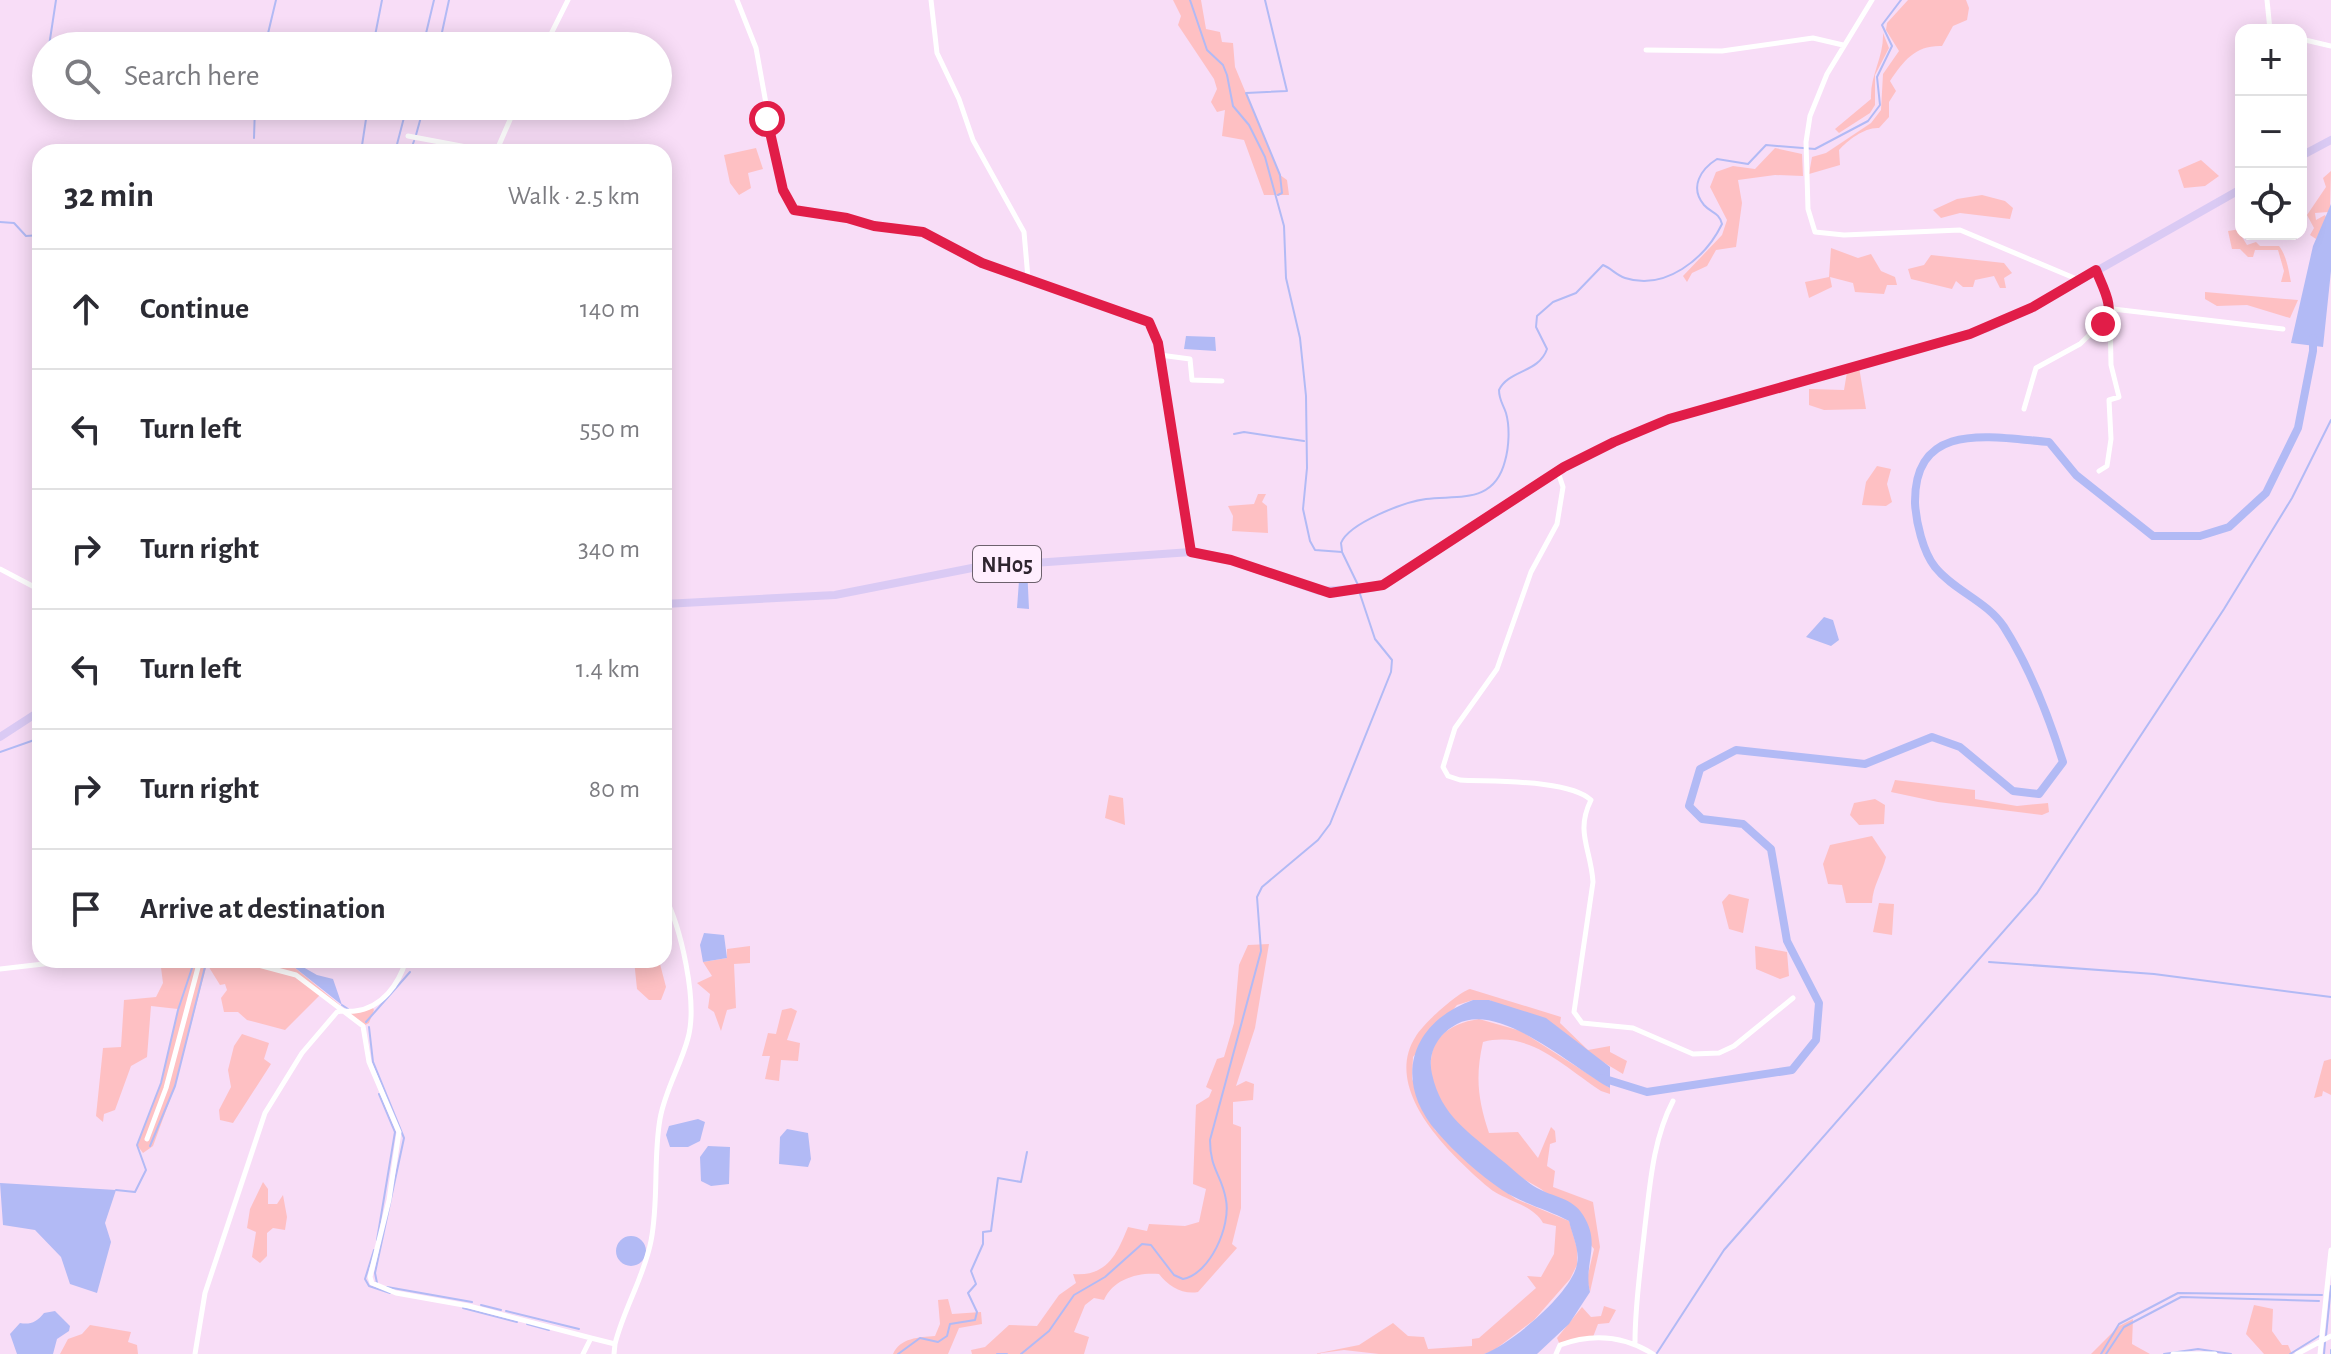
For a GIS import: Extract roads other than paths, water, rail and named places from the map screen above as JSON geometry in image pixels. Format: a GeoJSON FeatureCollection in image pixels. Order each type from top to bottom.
{"type":"FeatureCollection","features":[{"type":"Feature","properties":{"kind":"main road"},"geometry":{"type":"LineString","coordinates":[[2307,153],[2331,140]]}},
{"type":"Feature","properties":{"kind":"main road","name":"NH05"},"geometry":{"type":"LineString","coordinates":[[672,604],[835,595],[988,566],[1191,552],[1231,560],[1319,591],[1347,591],[1383,585],[1558,471],[1614,442],[1669,419],[1988,328],[2033,307],[2235,192]]}},
{"type":"Feature","properties":{"kind":"main road"},"geometry":{"type":"LineString","coordinates":[[0,737],[32,716]]}},
{"type":"Feature","properties":{"kind":"street"},"geometry":{"type":"LineString","coordinates":[[552,32],[568,0]]}},
{"type":"Feature","properties":{"kind":"street"},"geometry":{"type":"LineString","coordinates":[[737,0],[756,48],[778,170],[794,210],[923,232],[982,263],[1144,318],[1153,330],[1160,355],[1191,552]]}},
{"type":"Feature","properties":{"kind":"street"},"geometry":{"type":"LineString","coordinates":[[931,0],[937,53],[959,99],[973,140],[1024,232],[1028,278]]}},
{"type":"Feature","properties":{"kind":"street"},"geometry":{"type":"LineString","coordinates":[[1872,0],[1843,45],[1815,103],[1806,142],[1808,209],[1815,232],[1844,235],[1960,230],[2079,280]]}},
{"type":"Feature","properties":{"kind":"street"},"geometry":{"type":"LineString","coordinates":[[2267,0],[2269,24]]}},
{"type":"Feature","properties":{"kind":"street"},"geometry":{"type":"LineString","coordinates":[[1646,50],[1722,51],[1813,38],[1843,45]]}},
{"type":"Feature","properties":{"kind":"street"},"geometry":{"type":"LineString","coordinates":[[2307,40],[2331,46]]}},
{"type":"Feature","properties":{"kind":"street"},"geometry":{"type":"LineString","coordinates":[[498,144],[509,120]]}},
{"type":"Feature","properties":{"kind":"street"},"geometry":{"type":"LineString","coordinates":[[408,136],[451,144]]}},
{"type":"Feature","properties":{"kind":"street"},"geometry":{"type":"LineString","coordinates":[[2096,270],[2109,306],[2113,335],[2111,365],[2119,397],[2109,400],[2111,439],[2107,466],[2099,471]]}},
{"type":"Feature","properties":{"kind":"street"},"geometry":{"type":"LineString","coordinates":[[2109,306],[2121,311],[2283,329]]}},
{"type":"Feature","properties":{"kind":"street"},"geometry":{"type":"LineString","coordinates":[[2024,409],[2036,368],[2080,344],[2110,315]]}},
{"type":"Feature","properties":{"kind":"street"},"geometry":{"type":"LineString","coordinates":[[1160,355],[1190,359],[1192,380],[1222,381]]}},
{"type":"Feature","properties":{"kind":"street"},"geometry":{"type":"LineString","coordinates":[[1558,471],[1563,487],[1557,524],[1531,572],[1497,669],[1455,728],[1443,767],[1448,776],[1460,780],[1555,787],[1579,792],[1591,800],[1581,831],[1593,882],[1574,1012],[1582,1023],[1633,1028],[1693,1054],[1719,1053],[1734,1046],[1793,998]]}},
{"type":"Feature","properties":{"kind":"street"},"geometry":{"type":"LineString","coordinates":[[0,569],[32,586]]}},
{"type":"Feature","properties":{"kind":"street"},"geometry":{"type":"LineString","coordinates":[[614,1354],[622,1317],[642,1274],[652,1238],[655,1165],[663,1103],[689,1036],[688,993],[681,941],[672,917]]}},
{"type":"Feature","properties":{"kind":"street"},"geometry":{"type":"LineString","coordinates":[[0,969],[32,965]]}},
{"type":"Feature","properties":{"kind":"street"},"geometry":{"type":"LineString","coordinates":[[147,1139],[166,1088],[198,968]]}},
{"type":"Feature","properties":{"kind":"street"},"geometry":{"type":"LineString","coordinates":[[269,968],[296,975],[363,1026],[369,1062],[399,1132],[389,1200],[370,1277],[372,1283],[396,1293],[479,1309],[615,1344]]}},
{"type":"Feature","properties":{"kind":"street"},"geometry":{"type":"LineString","coordinates":[[340,1010],[356,1011],[384,998],[404,968]]}},
{"type":"Feature","properties":{"kind":"street"},"geometry":{"type":"LineString","coordinates":[[195,1354],[205,1293],[265,1113],[302,1053],[340,1010]]}},
{"type":"Feature","properties":{"kind":"street"},"geometry":{"type":"LineString","coordinates":[[1635,1342],[1638,1265],[1648,1190],[1655,1154],[1673,1101]]}},
{"type":"Feature","properties":{"kind":"street"},"geometry":{"type":"LineString","coordinates":[[2320,1354],[2331,1250]]}},
{"type":"Feature","properties":{"kind":"street"},"geometry":{"type":"LineString","coordinates":[[2297,1354],[2331,1336]]}},
{"type":"Feature","properties":{"kind":"street"},"geometry":{"type":"LineString","coordinates":[[1556,1354],[1560,1345],[1581,1337],[1635,1342],[1653,1354]]}},
{"type":"Feature","properties":{"kind":"street"},"geometry":{"type":"LineString","coordinates":[[583,1354],[591,1338]]}},
{"type":"Feature","properties":{"kind":"street"},"geometry":{"type":"LineString","coordinates":[[2173,1354],[2215,1354]]}},
{"type":"Feature","properties":{"kind":"water"},"geometry":{"type":"Polygon","coordinates":[[[2331,204],[2331,271],[2323,347],[2291,343],[2313,246],[2331,204]]]}},
{"type":"Feature","properties":{"kind":"water"},"geometry":{"type":"Polygon","coordinates":[[[1186,336],[1215,337],[1216,351],[1184,349],[1186,336]]]}},
{"type":"Feature","properties":{"kind":"water"},"geometry":{"type":"Polygon","coordinates":[[[1020,567],[1027,567],[1029,609],[1017,608],[1020,567]]]}},
{"type":"Feature","properties":{"kind":"water"},"geometry":{"type":"Polygon","coordinates":[[[1824,617],[1833,620],[1839,640],[1831,646],[1806,637],[1824,617]]]}},
{"type":"Feature","properties":{"kind":"water"},"geometry":{"type":"Polygon","coordinates":[[[704,933],[724,935],[727,958],[703,962],[700,945],[704,933]]]}},
{"type":"Feature","properties":{"kind":"water"},"geometry":{"type":"Polygon","coordinates":[[[295,968],[305,968],[333,979],[342,1005],[295,968]]]}},
{"type":"Feature","properties":{"kind":"water"},"geometry":{"type":"Polygon","coordinates":[[[1473,1000],[1489,1000],[1546,1018],[1610,1067],[1610,1088],[1515,1029],[1494,1021],[1474,1019],[1450,1028],[1439,1039],[1431,1059],[1436,1089],[1458,1122],[1532,1185],[1579,1209],[1588,1226],[1592,1245],[1588,1282],[1590,1292],[1569,1324],[1537,1354],[1484,1354],[1509,1340],[1539,1316],[1573,1276],[1577,1253],[1569,1221],[1510,1195],[1476,1170],[1437,1132],[1415,1093],[1412,1073],[1422,1038],[1452,1010],[1473,1000]]]}},
{"type":"Feature","properties":{"kind":"water"},"geometry":{"type":"Polygon","coordinates":[[[698,1119],[705,1122],[700,1141],[688,1147],[670,1147],[666,1135],[669,1126],[698,1119]]]}},
{"type":"Feature","properties":{"kind":"water"},"geometry":{"type":"Polygon","coordinates":[[[787,1129],[808,1133],[811,1159],[808,1167],[779,1164],[780,1137],[787,1129]]]}},
{"type":"Feature","properties":{"kind":"water"},"geometry":{"type":"Polygon","coordinates":[[[708,1146],[730,1147],[729,1184],[711,1186],[701,1181],[700,1157],[708,1146]]]}},
{"type":"Feature","properties":{"kind":"water"},"geometry":{"type":"Polygon","coordinates":[[[0,1183],[116,1190],[105,1223],[111,1242],[97,1293],[70,1284],[61,1257],[35,1230],[3,1225],[0,1183]]]}},
{"type":"Feature","properties":{"kind":"water"},"geometry":{"type":"Polygon","coordinates":[[[631,1236],[637,1237],[645,1245],[645,1257],[637,1265],[631,1266],[625,1265],[617,1257],[616,1251],[617,1245],[625,1237],[631,1236]]]}},
{"type":"Feature","properties":{"kind":"water"},"geometry":{"type":"Polygon","coordinates":[[[55,1311],[70,1326],[69,1331],[57,1339],[53,1354],[17,1354],[10,1334],[20,1323],[33,1322],[44,1313],[55,1311]]]}},
{"type":"Feature","properties":{"kind":"waterway"},"geometry":{"type":"LineString","coordinates":[[51,32],[56,0]]}},
{"type":"Feature","properties":{"kind":"waterway"},"geometry":{"type":"LineString","coordinates":[[268,32],[276,0]]}},
{"type":"Feature","properties":{"kind":"waterway"},"geometry":{"type":"LineString","coordinates":[[376,32],[382,0]]}},
{"type":"Feature","properties":{"kind":"waterway"},"geometry":{"type":"LineString","coordinates":[[426,32],[434,0]]}},
{"type":"Feature","properties":{"kind":"waterway"},"geometry":{"type":"LineString","coordinates":[[442,32],[449,0]]}},
{"type":"Feature","properties":{"kind":"waterway"},"geometry":{"type":"LineString","coordinates":[[1190,0],[1207,50],[1223,65],[1233,106],[1249,125],[1265,157],[1284,226],[1286,278],[1300,338],[1306,396],[1307,468],[1303,509],[1310,541],[1315,550],[1342,552],[1358,585]]}},
{"type":"Feature","properties":{"kind":"waterway"},"geometry":{"type":"LineString","coordinates":[[1265,0],[1287,91],[1246,93],[1280,175],[1282,193],[1278,195]]}},
{"type":"Feature","properties":{"kind":"waterway"},"geometry":{"type":"LineString","coordinates":[[1342,551],[1341,543],[1346,535],[1378,515],[1416,501],[1474,495],[1493,485],[1500,475],[1508,443],[1506,413],[1499,390],[1503,383],[1543,357],[1547,349],[1536,327],[1537,316],[1553,302],[1576,293],[1603,265],[1622,277],[1640,281],[1669,276],[1694,260],[1715,237],[1722,224],[1717,215],[1704,205],[1697,192],[1699,179],[1711,163],[1717,159],[1748,164],[1766,145],[1815,149],[1868,121],[1880,105],[1877,77],[1892,46],[1882,25],[1901,0]]}},
{"type":"Feature","properties":{"kind":"waterway"},"geometry":{"type":"LineString","coordinates":[[254,138],[255,120]]}},
{"type":"Feature","properties":{"kind":"waterway"},"geometry":{"type":"LineString","coordinates":[[362,144],[366,120]]}},
{"type":"Feature","properties":{"kind":"waterway"},"geometry":{"type":"LineString","coordinates":[[397,144],[403,120]]}},
{"type":"Feature","properties":{"kind":"waterway"},"geometry":{"type":"LineString","coordinates":[[416,135],[420,120]]}},
{"type":"Feature","properties":{"kind":"waterway"},"geometry":{"type":"LineString","coordinates":[[0,222],[14,223],[26,236],[32,236]]}},
{"type":"Feature","properties":{"kind":"waterway"},"geometry":{"type":"LineString","coordinates":[[1602,1078],[1647,1092],[1792,1070],[1816,1040],[1819,1003],[1787,941],[1771,849],[1743,824],[1702,819],[1689,806],[1700,769],[1736,750],[1865,764],[1932,737],[1960,747],[2013,791],[2039,794],[2063,762],[2038,693],[2004,627],[1989,610],[1951,583],[1935,567],[1927,553],[1915,503],[1918,476],[1927,458],[1941,446],[1980,437],[2049,442],[2076,475],[2153,536],[2200,536],[2229,527],[2266,493],[2298,428],[2313,338]]}},
{"type":"Feature","properties":{"kind":"waterway"},"geometry":{"type":"LineString","coordinates":[[1657,1353],[1724,1250],[2037,893],[2224,609],[2292,498],[2331,420]]}},
{"type":"Feature","properties":{"kind":"waterway"},"geometry":{"type":"LineString","coordinates":[[1234,434],[1244,432],[1304,441]]}},
{"type":"Feature","properties":{"kind":"waterway"},"geometry":{"type":"LineString","coordinates":[[1021,1354],[1049,1331],[1074,1295],[1105,1277],[1142,1244],[1151,1245],[1174,1275],[1183,1279],[1193,1275],[1210,1259],[1222,1235],[1226,1200],[1212,1159],[1210,1140],[1261,951],[1257,897],[1262,887],[1318,840],[1330,824],[1391,672],[1392,660],[1375,639],[1359,591]]}},
{"type":"Feature","properties":{"kind":"waterway"},"geometry":{"type":"LineString","coordinates":[[0,752],[32,741]]}},
{"type":"Feature","properties":{"kind":"waterway"},"geometry":{"type":"LineString","coordinates":[[1989,962],[2154,974],[2331,997]]}},
{"type":"Feature","properties":{"kind":"waterway"},"geometry":{"type":"LineString","coordinates":[[116,1190],[135,1192],[146,1170],[137,1145],[161,1083],[178,1010],[192,968]]}},
{"type":"Feature","properties":{"kind":"waterway"},"geometry":{"type":"LineString","coordinates":[[150,1146],[175,1086],[205,968]]}},
{"type":"Feature","properties":{"kind":"waterway"},"geometry":{"type":"LineString","coordinates":[[366,1022],[410,972]]}},
{"type":"Feature","properties":{"kind":"waterway"},"geometry":{"type":"LineString","coordinates":[[342,1005],[348,1009]]}},
{"type":"Feature","properties":{"kind":"waterway"},"geometry":{"type":"LineString","coordinates":[[369,1027],[373,1062],[404,1138],[375,1273],[377,1283]]}},
{"type":"Feature","properties":{"kind":"waterway"},"geometry":{"type":"LineString","coordinates":[[377,1240],[395,1132],[379,1094]]}},
{"type":"Feature","properties":{"kind":"waterway"},"geometry":{"type":"LineString","coordinates":[[898,1354],[920,1338],[938,1342],[947,1336],[950,1324],[975,1320],[977,1312],[968,1293],[976,1284],[971,1271],[983,1244],[983,1232],[991,1231],[998,1178],[1021,1182],[1027,1152]]}},
{"type":"Feature","properties":{"kind":"waterway"},"geometry":{"type":"LineString","coordinates":[[374,1250],[365,1279],[369,1286],[390,1293]]}},
{"type":"Feature","properties":{"kind":"waterway"},"geometry":{"type":"LineString","coordinates":[[2326,1336],[2331,1286]]}},
{"type":"Feature","properties":{"kind":"waterway"},"geometry":{"type":"LineString","coordinates":[[387,1287],[472,1302]]}},
{"type":"Feature","properties":{"kind":"waterway"},"geometry":{"type":"LineString","coordinates":[[2101,1354],[2119,1324],[2178,1293],[2322,1295]]}},
{"type":"Feature","properties":{"kind":"waterway"},"geometry":{"type":"LineString","coordinates":[[2106,1354],[2124,1327],[2181,1297],[2319,1301]]}},
{"type":"Feature","properties":{"kind":"waterway"},"geometry":{"type":"LineString","coordinates":[[481,1305],[501,1310]]}},
{"type":"Feature","properties":{"kind":"waterway"},"geometry":{"type":"LineString","coordinates":[[463,1308],[517,1322]]}},
{"type":"Feature","properties":{"kind":"waterway"},"geometry":{"type":"LineString","coordinates":[[506,1311],[579,1329]]}},
{"type":"Feature","properties":{"kind":"waterway"},"geometry":{"type":"LineString","coordinates":[[527,1324],[549,1330]]}},
{"type":"Feature","properties":{"kind":"waterway"},"geometry":{"type":"LineString","coordinates":[[2290,1354],[2319,1336]]}},
{"type":"Feature","properties":{"kind":"waterway"},"geometry":{"type":"LineString","coordinates":[[2324,1354],[2325,1342]]}},
{"type":"Feature","properties":{"kind":"waterway"},"geometry":{"type":"LineString","coordinates":[[2164,1354],[2198,1349],[2231,1354]]}},
{"type":"Feature","properties":{"kind":"waterway"},"geometry":{"type":"LineString","coordinates":[[997,1354],[1007,1354]]}}]}
